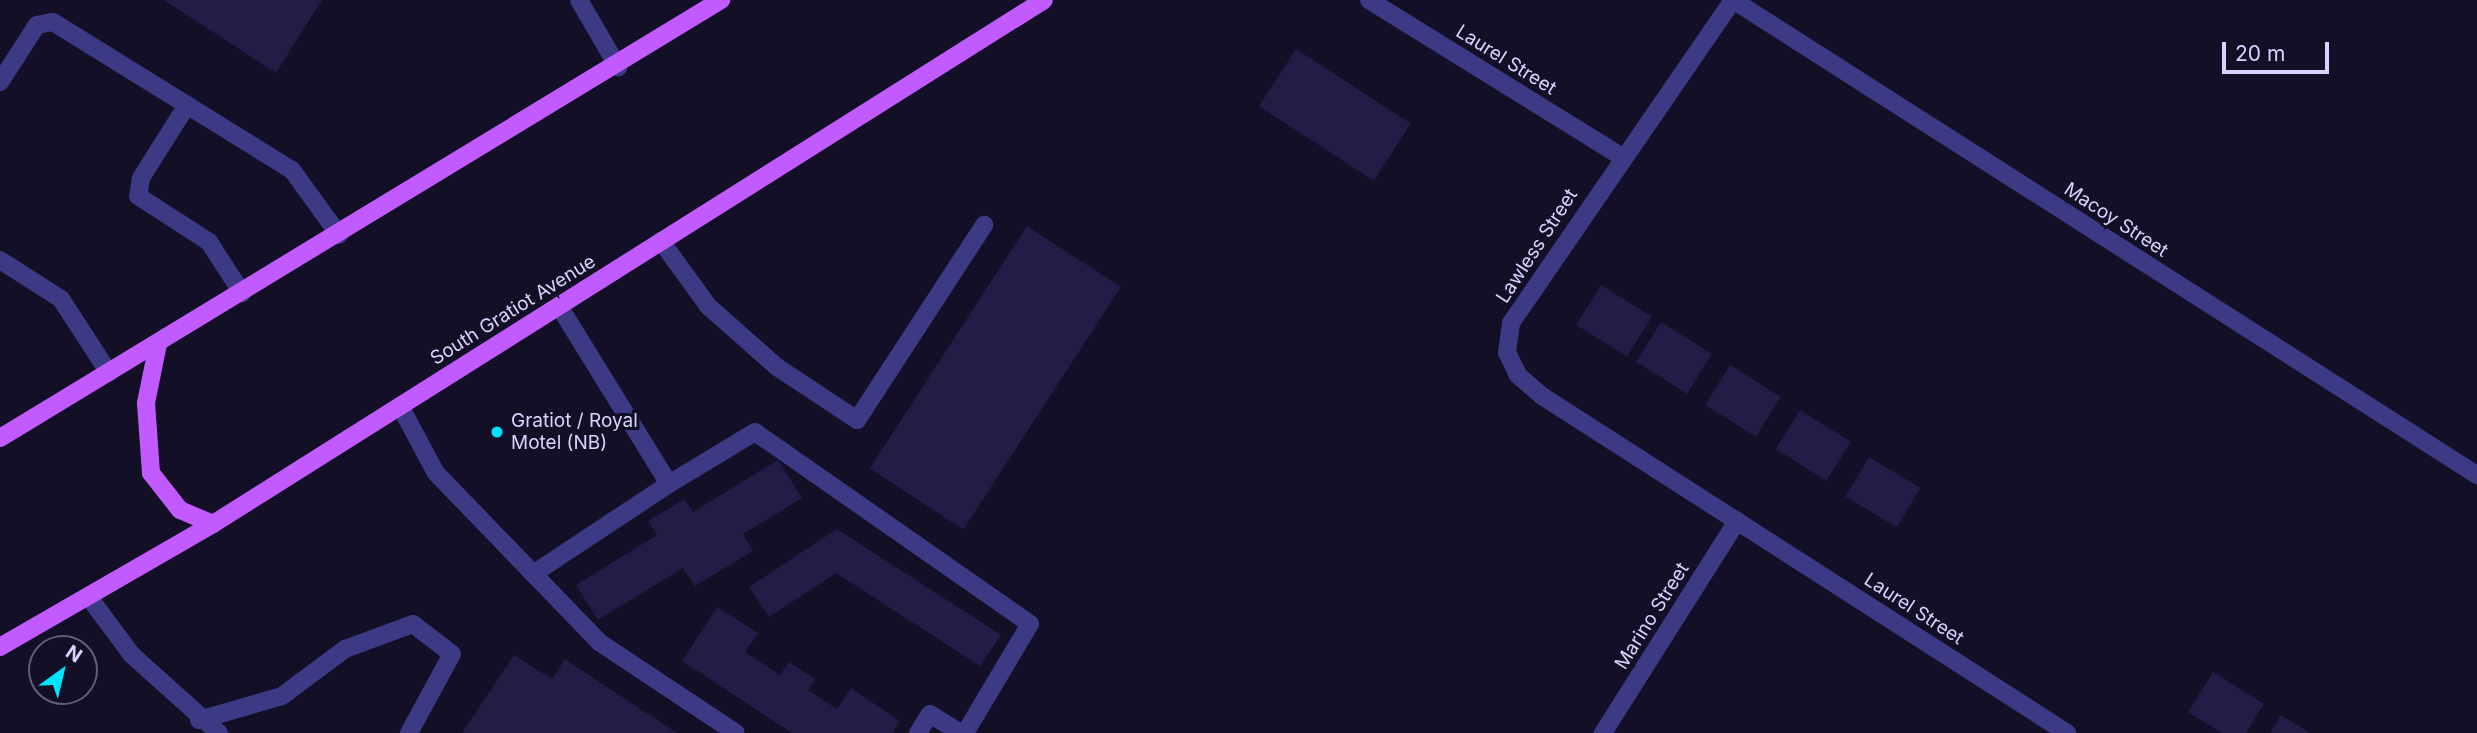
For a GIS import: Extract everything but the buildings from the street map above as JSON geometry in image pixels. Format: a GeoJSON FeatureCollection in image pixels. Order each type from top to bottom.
{"type":"FeatureCollection","features":[{"type":"Feature","properties":{"kind":"main road"},"geometry":{"type":"LineString","coordinates":[[0,438],[618,67],[721,0]]}},
{"type":"Feature","properties":{"kind":"main road","name":"South Gratiot Avenue"},"geometry":{"type":"LineString","coordinates":[[0,647],[213,524],[1044,0]]}},
{"type":"Feature","properties":{"kind":"main road"},"geometry":{"type":"LineString","coordinates":[[158,344],[146,403],[151,473],[180,510],[213,524]]}},
{"type":"Feature","properties":{"kind":"street"},"geometry":{"type":"LineString","coordinates":[[579,0],[618,67]]}},
{"type":"Feature","properties":{"kind":"street","name":"Laurel Street"},"geometry":{"type":"LineString","coordinates":[[1369,0],[1621,156]]}},
{"type":"Feature","properties":{"kind":"street","name":"Lawless Street"},"geometry":{"type":"LineString","coordinates":[[1733,0],[1621,156],[1511,323],[1507,352],[1518,375],[1542,396],[1737,521]]}},
{"type":"Feature","properties":{"kind":"street","name":"Macoy Street"},"geometry":{"type":"LineString","coordinates":[[1733,0],[2477,475]]}},
{"type":"Feature","properties":{"kind":"street"},"geometry":{"type":"LineString","coordinates":[[0,82],[44,19],[292,170],[339,235]]}},
{"type":"Feature","properties":{"kind":"street"},"geometry":{"type":"LineString","coordinates":[[187,105],[141,178],[138,196],[208,242],[243,293]]}},
{"type":"Feature","properties":{"kind":"street"},"geometry":{"type":"LineString","coordinates":[[661,241],[708,306],[777,367],[857,420],[984,225]]}},
{"type":"Feature","properties":{"kind":"street"},"geometry":{"type":"LineString","coordinates":[[0,260],[61,299],[109,373]]}},
{"type":"Feature","properties":{"kind":"street"},"geometry":{"type":"LineString","coordinates":[[559,306],[669,484]]}},
{"type":"Feature","properties":{"kind":"street"},"geometry":{"type":"LineString","coordinates":[[400,406],[436,473],[598,642],[736,733]]}},
{"type":"Feature","properties":{"kind":"street"},"geometry":{"type":"LineString","coordinates":[[533,573],[669,484],[755,432],[1030,624],[962,733],[930,714],[918,733]]}},
{"type":"Feature","properties":{"kind":"street","name":"Laurel Street"},"geometry":{"type":"LineString","coordinates":[[1737,521],[2067,733]]}},
{"type":"Feature","properties":{"kind":"street","name":"Marino Street"},"geometry":{"type":"LineString","coordinates":[[1603,733],[1737,521]]}},
{"type":"Feature","properties":{"kind":"street"},"geometry":{"type":"LineString","coordinates":[[88,596],[132,655],[199,720],[219,733]]}},
{"type":"Feature","properties":{"kind":"street"},"geometry":{"type":"LineString","coordinates":[[199,720],[282,696],[345,649],[413,625],[452,654],[409,733]]}},
{"type":"Feature","properties":{"kind":"place","name":"Gratiot / Royal Motel (NB)"},"geometry":{"type":"Point","coordinates":[497,432]}}]}
